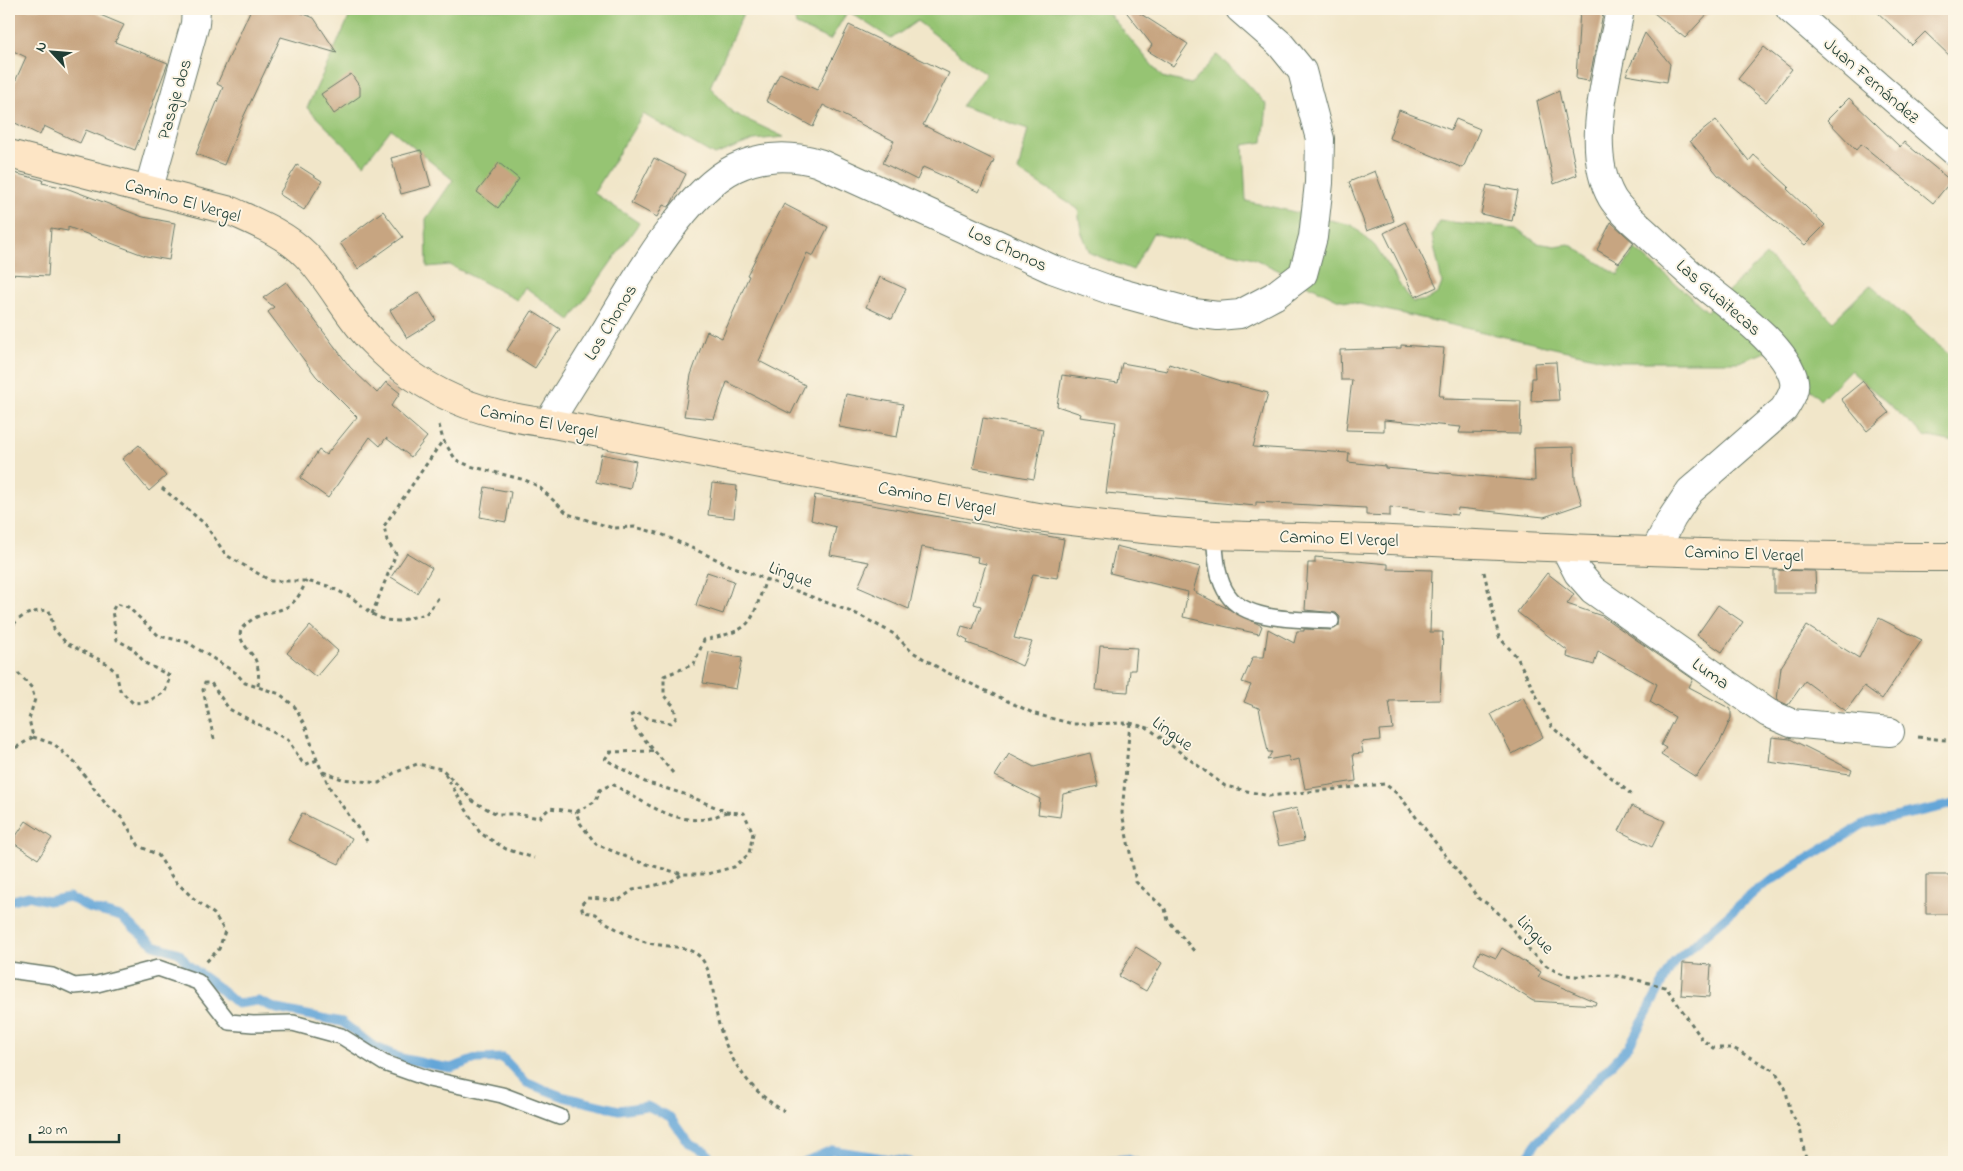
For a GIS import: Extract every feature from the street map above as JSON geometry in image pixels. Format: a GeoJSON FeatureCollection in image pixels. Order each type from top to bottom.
{"type":"FeatureCollection","features":[{"type":"Feature","properties":{"kind":"street","name":"Pasaje dos"},"geometry":{"type":"LineString","coordinates":[[149,188],[195,24],[196,9]]}},
{"type":"Feature","properties":{"kind":"street","name":"Los Chonos"},"geometry":{"type":"LineString","coordinates":[[548,423],[637,278],[666,236],[698,197],[713,182],[735,168],[768,157],[798,156],[819,163],[1052,269],[1153,303],[1194,313],[1218,316],[1240,314],[1274,296],[1303,274],[1314,237],[1319,183],[1320,139],[1302,71],[1280,44],[1240,9]]}},
{"type":"Feature","properties":{"kind":"street","name":"Las Guaitecas"},"geometry":{"type":"LineString","coordinates":[[1620,9],[1599,124],[1600,160],[1603,176],[1612,198],[1694,277],[1770,342],[1783,358],[1794,383],[1792,395],[1784,409],[1690,491],[1672,518],[1656,551]]}},
{"type":"Feature","properties":{"kind":"street","name":"Juan Fernández"},"geometry":{"type":"LineString","coordinates":[[1790,9],[1954,151]]}},
{"type":"Feature","properties":{"kind":"street","name":"Camino El Vergel"},"geometry":{"type":"LineString","coordinates":[[9,154],[149,188],[231,211],[284,238],[306,256],[371,341],[398,366],[440,394],[476,409],[507,418],[548,423],[1037,517],[1214,535],[1656,551],[1874,557],[1954,557]]}},
{"type":"Feature","properties":{"kind":"street","name":"Luma"},"geometry":{"type":"LineString","coordinates":[[1564,548],[1578,573],[1593,590],[1768,712],[1791,723],[1890,732]]}},
{"type":"Feature","properties":{"kind":"lane"},"geometry":{"type":"LineString","coordinates":[[1214,535],[1216,566],[1228,595],[1244,608],[1264,616],[1331,621]]}},
{"type":"Feature","properties":{"kind":"lane"},"geometry":{"type":"LineString","coordinates":[[9,970],[52,976],[74,986],[97,984],[158,968],[198,982],[229,1022],[253,1024],[293,1023],[341,1036],[384,1062],[429,1079],[502,1095],[560,1117]]}},
{"type":"Feature","properties":{"kind":"path","name":"Lingue"},"geometry":{"type":"LineString","coordinates":[[440,394],[438,418],[443,440],[456,460],[470,466],[525,480],[538,486],[568,514],[613,528],[635,527],[661,534],[766,579],[859,615],[894,634],[911,651],[944,671],[1035,714],[1073,724],[1130,723],[1148,728],[1225,786],[1269,796],[1385,784],[1399,795],[1480,900],[1492,905],[1531,953],[1548,966],[1572,977],[1616,976],[1666,988],[1702,1039],[1713,1048],[1733,1048],[1775,1072],[1785,1087],[1790,1113],[1800,1128],[1805,1156],[1812,1162]]}},
{"type":"Feature","properties":{"kind":"path"},"geometry":{"type":"LineString","coordinates":[[372,614],[396,554],[387,541],[384,526],[443,440]]}},
{"type":"Feature","properties":{"kind":"path"},"geometry":{"type":"LineString","coordinates":[[162,488],[205,524],[226,555],[270,581],[306,581],[328,586],[351,597],[372,614],[385,620],[398,621],[426,614],[439,598]]}},
{"type":"Feature","properties":{"kind":"path"},"geometry":{"type":"LineString","coordinates":[[1478,544],[1499,637],[1518,657],[1552,727],[1632,795]]}},
{"type":"Feature","properties":{"kind":"path"},"geometry":{"type":"LineString","coordinates":[[673,773],[635,728],[630,716],[636,713],[650,719],[671,723],[676,718],[674,706],[664,696],[664,676],[694,664],[704,640],[735,632],[753,619],[766,579]]}},
{"type":"Feature","properties":{"kind":"path"},"geometry":{"type":"LineString","coordinates":[[258,686],[259,673],[255,660],[240,638],[240,633],[243,627],[263,613],[282,611],[294,602],[302,593],[306,581]]}},
{"type":"Feature","properties":{"kind":"path"},"geometry":{"type":"LineString","coordinates":[[9,631],[17,619],[33,611],[49,610],[54,628],[66,642],[106,663],[116,672],[120,690],[133,703],[147,702],[165,692],[170,676],[145,663],[132,648],[117,640],[112,611],[116,604],[128,607],[159,636],[187,642],[236,673],[245,684],[258,686],[280,694],[296,707],[322,772],[345,813],[367,841]]}},
{"type":"Feature","properties":{"kind":"path"},"geometry":{"type":"LineString","coordinates":[[9,638],[10,667],[18,672],[31,687],[35,699],[29,719],[33,737]]}},
{"type":"Feature","properties":{"kind":"path"},"geometry":{"type":"LineString","coordinates":[[214,739],[203,690],[205,683],[211,683],[229,709],[288,740],[302,762],[307,764],[317,760]]}},
{"type":"Feature","properties":{"kind":"path"},"geometry":{"type":"LineString","coordinates":[[1130,723],[1122,813],[1136,882],[1165,909],[1168,920],[1194,951]]}},
{"type":"Feature","properties":{"kind":"path"},"geometry":{"type":"LineString","coordinates":[[1890,732],[1954,741]]}},
{"type":"Feature","properties":{"kind":"path"},"geometry":{"type":"LineString","coordinates":[[9,752],[33,737]]}},
{"type":"Feature","properties":{"kind":"path"},"geometry":{"type":"LineString","coordinates":[[33,737],[54,744],[76,764],[105,803],[123,820],[139,846],[158,855],[174,880],[214,914],[225,931],[219,949],[205,963]]}},
{"type":"Feature","properties":{"kind":"path"},"geometry":{"type":"LineString","coordinates":[[576,812],[580,823],[596,844],[636,861],[682,874],[707,874],[734,867],[749,854],[753,833],[744,813],[727,812],[684,794],[645,782],[605,759],[610,752],[653,751]]}},
{"type":"Feature","properties":{"kind":"path"},"geometry":{"type":"LineString","coordinates":[[322,772],[342,779],[379,782],[394,773],[417,764],[442,769],[474,802],[497,814],[517,814],[539,818],[550,808],[576,812],[596,801],[600,790],[612,784],[663,813],[705,820],[727,812]]}},
{"type":"Feature","properties":{"kind":"path"},"geometry":{"type":"LineString","coordinates":[[442,769],[480,833],[506,849],[534,858]]}},
{"type":"Feature","properties":{"kind":"path"},"geometry":{"type":"LineString","coordinates":[[9,816],[13,828]]}},
{"type":"Feature","properties":{"kind":"path"},"geometry":{"type":"LineString","coordinates":[[682,874],[670,882],[633,890],[619,900],[587,898],[581,905],[583,912],[596,914],[602,921],[647,943],[688,950],[699,956],[711,980],[724,1044],[743,1076],[775,1106],[784,1111]]}},
{"type":"Feature","properties":{"kind":"green space"},"geometry":{"type":"Polygon","coordinates":[[[353,9],[745,9],[710,87],[733,113],[784,137],[754,140],[714,155],[643,114],[594,193],[639,223],[570,320],[525,287],[517,300],[450,265],[427,267],[426,219],[453,180],[391,129],[364,164],[307,108],[353,9]]]}},
{"type":"Feature","properties":{"kind":"green space"},"geometry":{"type":"Polygon","coordinates":[[[793,9],[1105,9],[1162,77],[1191,84],[1217,55],[1267,105],[1263,142],[1243,145],[1246,201],[1352,225],[1375,246],[1405,293],[1413,302],[1427,300],[1438,293],[1442,283],[1432,236],[1439,221],[1516,228],[1537,243],[1555,246],[1569,244],[1618,275],[1635,249],[1707,311],[1766,255],[1833,321],[1870,285],[1954,359],[1954,442],[1925,436],[1850,370],[1820,400],[1774,349],[1739,362],[1616,362],[1337,299],[1253,258],[1153,233],[1133,270],[1090,253],[1081,231],[1078,209],[1018,171],[1028,129],[961,106],[986,74],[917,21],[891,39],[848,11],[830,40],[796,25],[793,9]]]}},
{"type":"Feature","properties":{"kind":"building"},"geometry":{"type":"Polygon","coordinates":[[[9,9],[86,9],[124,25],[115,42],[168,63],[135,150],[86,130],[80,143],[44,126],[40,135],[9,120],[9,95],[26,57],[9,49],[9,9]]]}},
{"type":"Feature","properties":{"kind":"building"},"geometry":{"type":"Polygon","coordinates":[[[251,9],[292,9],[314,18],[337,53],[281,37],[242,120],[224,165],[196,154],[223,87],[217,84],[251,9]]]}},
{"type":"Feature","properties":{"kind":"building"},"geometry":{"type":"Polygon","coordinates":[[[1124,9],[1133,9],[1188,44],[1173,66],[1148,51],[1152,45],[1124,9]]]}},
{"type":"Feature","properties":{"kind":"building"},"geometry":{"type":"Polygon","coordinates":[[[1580,9],[1604,9],[1589,81],[1576,79],[1580,9]]]}},
{"type":"Feature","properties":{"kind":"building"},"geometry":{"type":"Polygon","coordinates":[[[1649,9],[1712,9],[1685,38],[1649,9]]]}},
{"type":"Feature","properties":{"kind":"building"},"geometry":{"type":"Polygon","coordinates":[[[1874,9],[1954,9],[1954,60],[1925,32],[1912,45],[1874,9]]]}},
{"type":"Feature","properties":{"kind":"building"},"geometry":{"type":"Polygon","coordinates":[[[849,25],[949,73],[923,125],[994,160],[979,192],[923,167],[917,180],[883,163],[894,141],[823,105],[813,127],[766,101],[780,73],[817,90],[849,25]]]}},
{"type":"Feature","properties":{"kind":"building"},"geometry":{"type":"Polygon","coordinates":[[[1645,33],[1670,64],[1667,82],[1626,75],[1645,33]]]}},
{"type":"Feature","properties":{"kind":"building"},"geometry":{"type":"Polygon","coordinates":[[[1764,47],[1792,69],[1766,102],[1738,79],[1764,47]]]}},
{"type":"Feature","properties":{"kind":"building"},"geometry":{"type":"Polygon","coordinates":[[[351,74],[360,87],[360,96],[334,114],[321,94],[351,74]]]}},
{"type":"Feature","properties":{"kind":"building"},"geometry":{"type":"Polygon","coordinates":[[[1559,91],[1577,175],[1554,184],[1537,101],[1559,91]]]}},
{"type":"Feature","properties":{"kind":"building"},"geometry":{"type":"Polygon","coordinates":[[[1849,98],[1900,147],[1904,142],[1951,181],[1933,203],[1861,144],[1856,150],[1827,120],[1849,98]]]}},
{"type":"Feature","properties":{"kind":"building"},"geometry":{"type":"Polygon","coordinates":[[[1399,110],[1451,130],[1456,119],[1480,129],[1463,168],[1389,138],[1399,110]]]}},
{"type":"Feature","properties":{"kind":"building"},"geometry":{"type":"Polygon","coordinates":[[[1716,120],[1749,161],[1754,155],[1789,187],[1787,189],[1825,225],[1805,245],[1718,175],[1690,141],[1716,120]]]}},
{"type":"Feature","properties":{"kind":"building"},"geometry":{"type":"Polygon","coordinates":[[[421,150],[431,186],[401,194],[391,158],[421,150]]]}},
{"type":"Feature","properties":{"kind":"building"},"geometry":{"type":"Polygon","coordinates":[[[654,158],[686,174],[671,204],[668,207],[663,205],[657,217],[631,203],[654,158]]]}},
{"type":"Feature","properties":{"kind":"building"},"geometry":{"type":"Polygon","coordinates":[[[499,163],[519,179],[498,208],[477,192],[499,163]]]}},
{"type":"Feature","properties":{"kind":"building"},"geometry":{"type":"Polygon","coordinates":[[[297,165],[322,181],[304,210],[279,194],[297,165]]]}},
{"type":"Feature","properties":{"kind":"building"},"geometry":{"type":"Polygon","coordinates":[[[1375,171],[1394,221],[1367,231],[1349,182],[1375,171]]]}},
{"type":"Feature","properties":{"kind":"building"},"geometry":{"type":"Polygon","coordinates":[[[9,172],[43,180],[42,183],[66,188],[143,217],[175,223],[169,260],[146,256],[68,227],[68,231],[51,228],[48,276],[9,274],[11,219],[9,218],[9,172]]]}},
{"type":"Feature","properties":{"kind":"building"},"geometry":{"type":"Polygon","coordinates":[[[1487,185],[1518,191],[1512,221],[1481,214],[1487,185]]]}},
{"type":"Feature","properties":{"kind":"building"},"geometry":{"type":"Polygon","coordinates":[[[784,204],[828,227],[813,256],[807,253],[759,361],[805,385],[791,414],[727,382],[714,419],[684,416],[691,375],[707,331],[722,338],[749,276],[747,275],[784,204]]]}},
{"type":"Feature","properties":{"kind":"building"},"geometry":{"type":"Polygon","coordinates":[[[383,211],[403,237],[358,269],[340,243],[383,211]]]}},
{"type":"Feature","properties":{"kind":"building"},"geometry":{"type":"Polygon","coordinates":[[[1405,222],[1437,287],[1415,297],[1384,233],[1405,222]]]}},
{"type":"Feature","properties":{"kind":"building"},"geometry":{"type":"Polygon","coordinates":[[[1611,222],[1634,243],[1619,263],[1597,250],[1611,222]]]}},
{"type":"Feature","properties":{"kind":"building"},"geometry":{"type":"Polygon","coordinates":[[[880,277],[906,289],[892,319],[866,307],[880,277]]]}},
{"type":"Feature","properties":{"kind":"building"},"geometry":{"type":"Polygon","coordinates":[[[286,282],[350,367],[377,393],[386,382],[400,393],[391,406],[427,437],[411,457],[386,438],[380,446],[370,437],[328,498],[300,478],[319,450],[326,455],[357,417],[316,376],[268,312],[274,307],[263,298],[286,282]]]}},
{"type":"Feature","properties":{"kind":"building"},"geometry":{"type":"Polygon","coordinates":[[[419,292],[436,320],[407,338],[390,310],[419,292]]]}},
{"type":"Feature","properties":{"kind":"building"},"geometry":{"type":"Polygon","coordinates":[[[532,311],[560,329],[535,368],[507,350],[532,311]]]}},
{"type":"Feature","properties":{"kind":"building"},"geometry":{"type":"Polygon","coordinates":[[[1401,345],[1444,348],[1439,396],[1444,396],[1443,399],[1521,401],[1520,434],[1459,433],[1461,427],[1384,420],[1384,431],[1346,430],[1352,380],[1341,380],[1340,350],[1401,348],[1401,345]]]}},
{"type":"Feature","properties":{"kind":"building"},"geometry":{"type":"Polygon","coordinates":[[[1556,362],[1559,400],[1531,401],[1532,378],[1535,378],[1534,363],[1556,362]]]}},
{"type":"Feature","properties":{"kind":"building"},"geometry":{"type":"Polygon","coordinates":[[[1122,363],[1167,371],[1169,364],[1221,381],[1268,393],[1253,447],[1349,453],[1348,462],[1385,466],[1385,468],[1535,481],[1534,448],[1574,447],[1575,480],[1582,504],[1544,517],[1458,508],[1457,515],[1390,507],[1390,516],[1366,515],[1366,508],[1256,502],[1256,506],[1106,493],[1116,422],[1080,417],[1081,414],[1057,406],[1062,375],[1118,383],[1122,363]]]}},
{"type":"Feature","properties":{"kind":"building"},"geometry":{"type":"Polygon","coordinates":[[[1863,381],[1889,413],[1867,431],[1841,399],[1863,381]]]}},
{"type":"Feature","properties":{"kind":"building"},"geometry":{"type":"Polygon","coordinates":[[[846,394],[903,404],[897,437],[839,427],[846,394]]]}},
{"type":"Feature","properties":{"kind":"building"},"geometry":{"type":"Polygon","coordinates":[[[983,418],[1043,429],[1034,479],[973,468],[983,418]]]}},
{"type":"Feature","properties":{"kind":"building"},"geometry":{"type":"Polygon","coordinates":[[[139,445],[166,476],[149,491],[122,459],[139,445]]]}},
{"type":"Feature","properties":{"kind":"building"},"geometry":{"type":"Polygon","coordinates":[[[601,454],[636,461],[630,489],[596,482],[601,454]]]}},
{"type":"Feature","properties":{"kind":"building"},"geometry":{"type":"Polygon","coordinates":[[[712,483],[737,486],[734,518],[708,515],[712,483]]]}},
{"type":"Feature","properties":{"kind":"building"},"geometry":{"type":"Polygon","coordinates":[[[485,487],[511,492],[506,522],[480,517],[485,487]]]}},
{"type":"Feature","properties":{"kind":"building"},"geometry":{"type":"Polygon","coordinates":[[[815,495],[1064,539],[1057,578],[1033,574],[1014,638],[1032,642],[1022,666],[993,652],[967,643],[968,640],[959,635],[962,626],[973,629],[981,606],[974,604],[986,564],[977,562],[978,557],[922,547],[909,609],[858,587],[869,562],[830,555],[836,527],[811,520],[815,495]]]}},
{"type":"Feature","properties":{"kind":"building"},"geometry":{"type":"Polygon","coordinates":[[[1116,546],[1200,567],[1193,591],[1262,626],[1259,634],[1183,617],[1188,592],[1110,573],[1116,546]]]}},
{"type":"Feature","properties":{"kind":"building"},"geometry":{"type":"Polygon","coordinates":[[[407,553],[432,568],[417,593],[391,577],[407,553]]]}},
{"type":"Feature","properties":{"kind":"building"},"geometry":{"type":"Polygon","coordinates":[[[1315,557],[1388,564],[1388,569],[1432,570],[1430,632],[1443,632],[1440,700],[1389,701],[1393,729],[1379,730],[1380,740],[1361,742],[1363,753],[1353,754],[1356,781],[1305,789],[1299,759],[1290,761],[1288,756],[1267,760],[1272,752],[1268,752],[1259,708],[1244,702],[1251,685],[1242,682],[1253,657],[1264,657],[1268,629],[1294,643],[1297,631],[1304,631],[1304,629],[1331,630],[1339,626],[1340,617],[1336,613],[1305,610],[1308,563],[1315,563],[1315,557]]]}},
{"type":"Feature","properties":{"kind":"building"},"geometry":{"type":"Polygon","coordinates":[[[1774,570],[1815,571],[1816,593],[1774,593],[1774,570]]]}},
{"type":"Feature","properties":{"kind":"building"},"geometry":{"type":"Polygon","coordinates":[[[707,572],[734,581],[723,614],[696,605],[707,572]]]}},
{"type":"Feature","properties":{"kind":"building"},"geometry":{"type":"Polygon","coordinates":[[[1547,573],[1574,594],[1567,604],[1602,616],[1693,679],[1689,687],[1731,709],[1731,718],[1720,742],[1696,777],[1661,755],[1666,748],[1661,745],[1675,717],[1650,702],[1657,684],[1598,651],[1594,665],[1567,657],[1568,651],[1517,612],[1547,573]]]}},
{"type":"Feature","properties":{"kind":"building"},"geometry":{"type":"Polygon","coordinates":[[[1718,605],[1743,622],[1722,652],[1697,635],[1718,605]]]}},
{"type":"Feature","properties":{"kind":"building"},"geometry":{"type":"Polygon","coordinates":[[[1879,618],[1922,640],[1882,699],[1864,686],[1846,711],[1805,681],[1788,705],[1777,700],[1781,667],[1807,626],[1859,658],[1879,618]]]}},
{"type":"Feature","properties":{"kind":"building"},"geometry":{"type":"Polygon","coordinates":[[[310,626],[338,651],[316,677],[287,653],[310,626]]]}},
{"type":"Feature","properties":{"kind":"building"},"geometry":{"type":"Polygon","coordinates":[[[1100,646],[1137,648],[1135,670],[1130,670],[1128,692],[1096,690],[1100,646]]]}},
{"type":"Feature","properties":{"kind":"building"},"geometry":{"type":"Polygon","coordinates":[[[709,652],[742,658],[736,689],[703,683],[709,652]]]}},
{"type":"Feature","properties":{"kind":"building"},"geometry":{"type":"Polygon","coordinates":[[[1523,697],[1543,737],[1512,754],[1491,714],[1523,697]]]}},
{"type":"Feature","properties":{"kind":"building"},"geometry":{"type":"Polygon","coordinates":[[[1772,737],[1790,739],[1852,770],[1850,774],[1769,762],[1772,737]]]}},
{"type":"Feature","properties":{"kind":"building"},"geometry":{"type":"Polygon","coordinates":[[[1090,753],[1098,786],[1063,794],[1060,817],[1038,814],[1040,799],[995,776],[1009,754],[1034,767],[1090,753]]]}},
{"type":"Feature","properties":{"kind":"building"},"geometry":{"type":"Polygon","coordinates":[[[1632,806],[1665,821],[1652,847],[1619,831],[1632,806]]]}},
{"type":"Feature","properties":{"kind":"building"},"geometry":{"type":"Polygon","coordinates":[[[1297,808],[1304,841],[1279,846],[1271,814],[1297,808]]]}},
{"type":"Feature","properties":{"kind":"building"},"geometry":{"type":"Polygon","coordinates":[[[302,813],[352,838],[339,864],[288,840],[302,813]]]}},
{"type":"Feature","properties":{"kind":"building"},"geometry":{"type":"Polygon","coordinates":[[[26,821],[52,838],[38,859],[12,842],[26,821]]]}},
{"type":"Feature","properties":{"kind":"building"},"geometry":{"type":"Polygon","coordinates":[[[1926,875],[1954,875],[1954,914],[1926,914],[1926,875]]]}},
{"type":"Feature","properties":{"kind":"building"},"geometry":{"type":"Polygon","coordinates":[[[1136,947],[1162,963],[1146,991],[1119,976],[1136,947]]]}},
{"type":"Feature","properties":{"kind":"building"},"geometry":{"type":"Polygon","coordinates":[[[1502,948],[1541,972],[1538,977],[1596,1002],[1595,1005],[1533,1001],[1474,964],[1480,951],[1496,958],[1502,948]]]}},
{"type":"Feature","properties":{"kind":"building"},"geometry":{"type":"Polygon","coordinates":[[[1683,963],[1711,965],[1709,997],[1681,995],[1683,963]]]}},
{"type":"Feature","properties":{"kind":"waterway"},"geometry":{"type":"LineString","coordinates":[[1524,1162],[1537,1142],[1629,1046],[1674,962],[1759,888],[1864,824],[1954,804]]}},
{"type":"Feature","properties":{"kind":"waterway"},"geometry":{"type":"LineString","coordinates":[[9,901],[28,896],[48,901],[69,897],[91,909],[121,917],[154,945],[179,953],[187,964],[237,1004],[258,1001],[277,1009],[342,1022],[372,1045],[401,1058],[451,1068],[476,1059],[503,1058],[527,1083],[564,1097],[619,1110],[647,1106],[670,1117],[689,1144],[705,1151],[715,1162]]}},
{"type":"Feature","properties":{"kind":"waterway"},"geometry":{"type":"LineString","coordinates":[[804,1162],[832,1150],[909,1162]]}},
{"type":"Feature","properties":{"kind":"waterway"},"geometry":{"type":"LineString","coordinates":[[1085,1162],[1127,1159],[1136,1162]]}}]}
